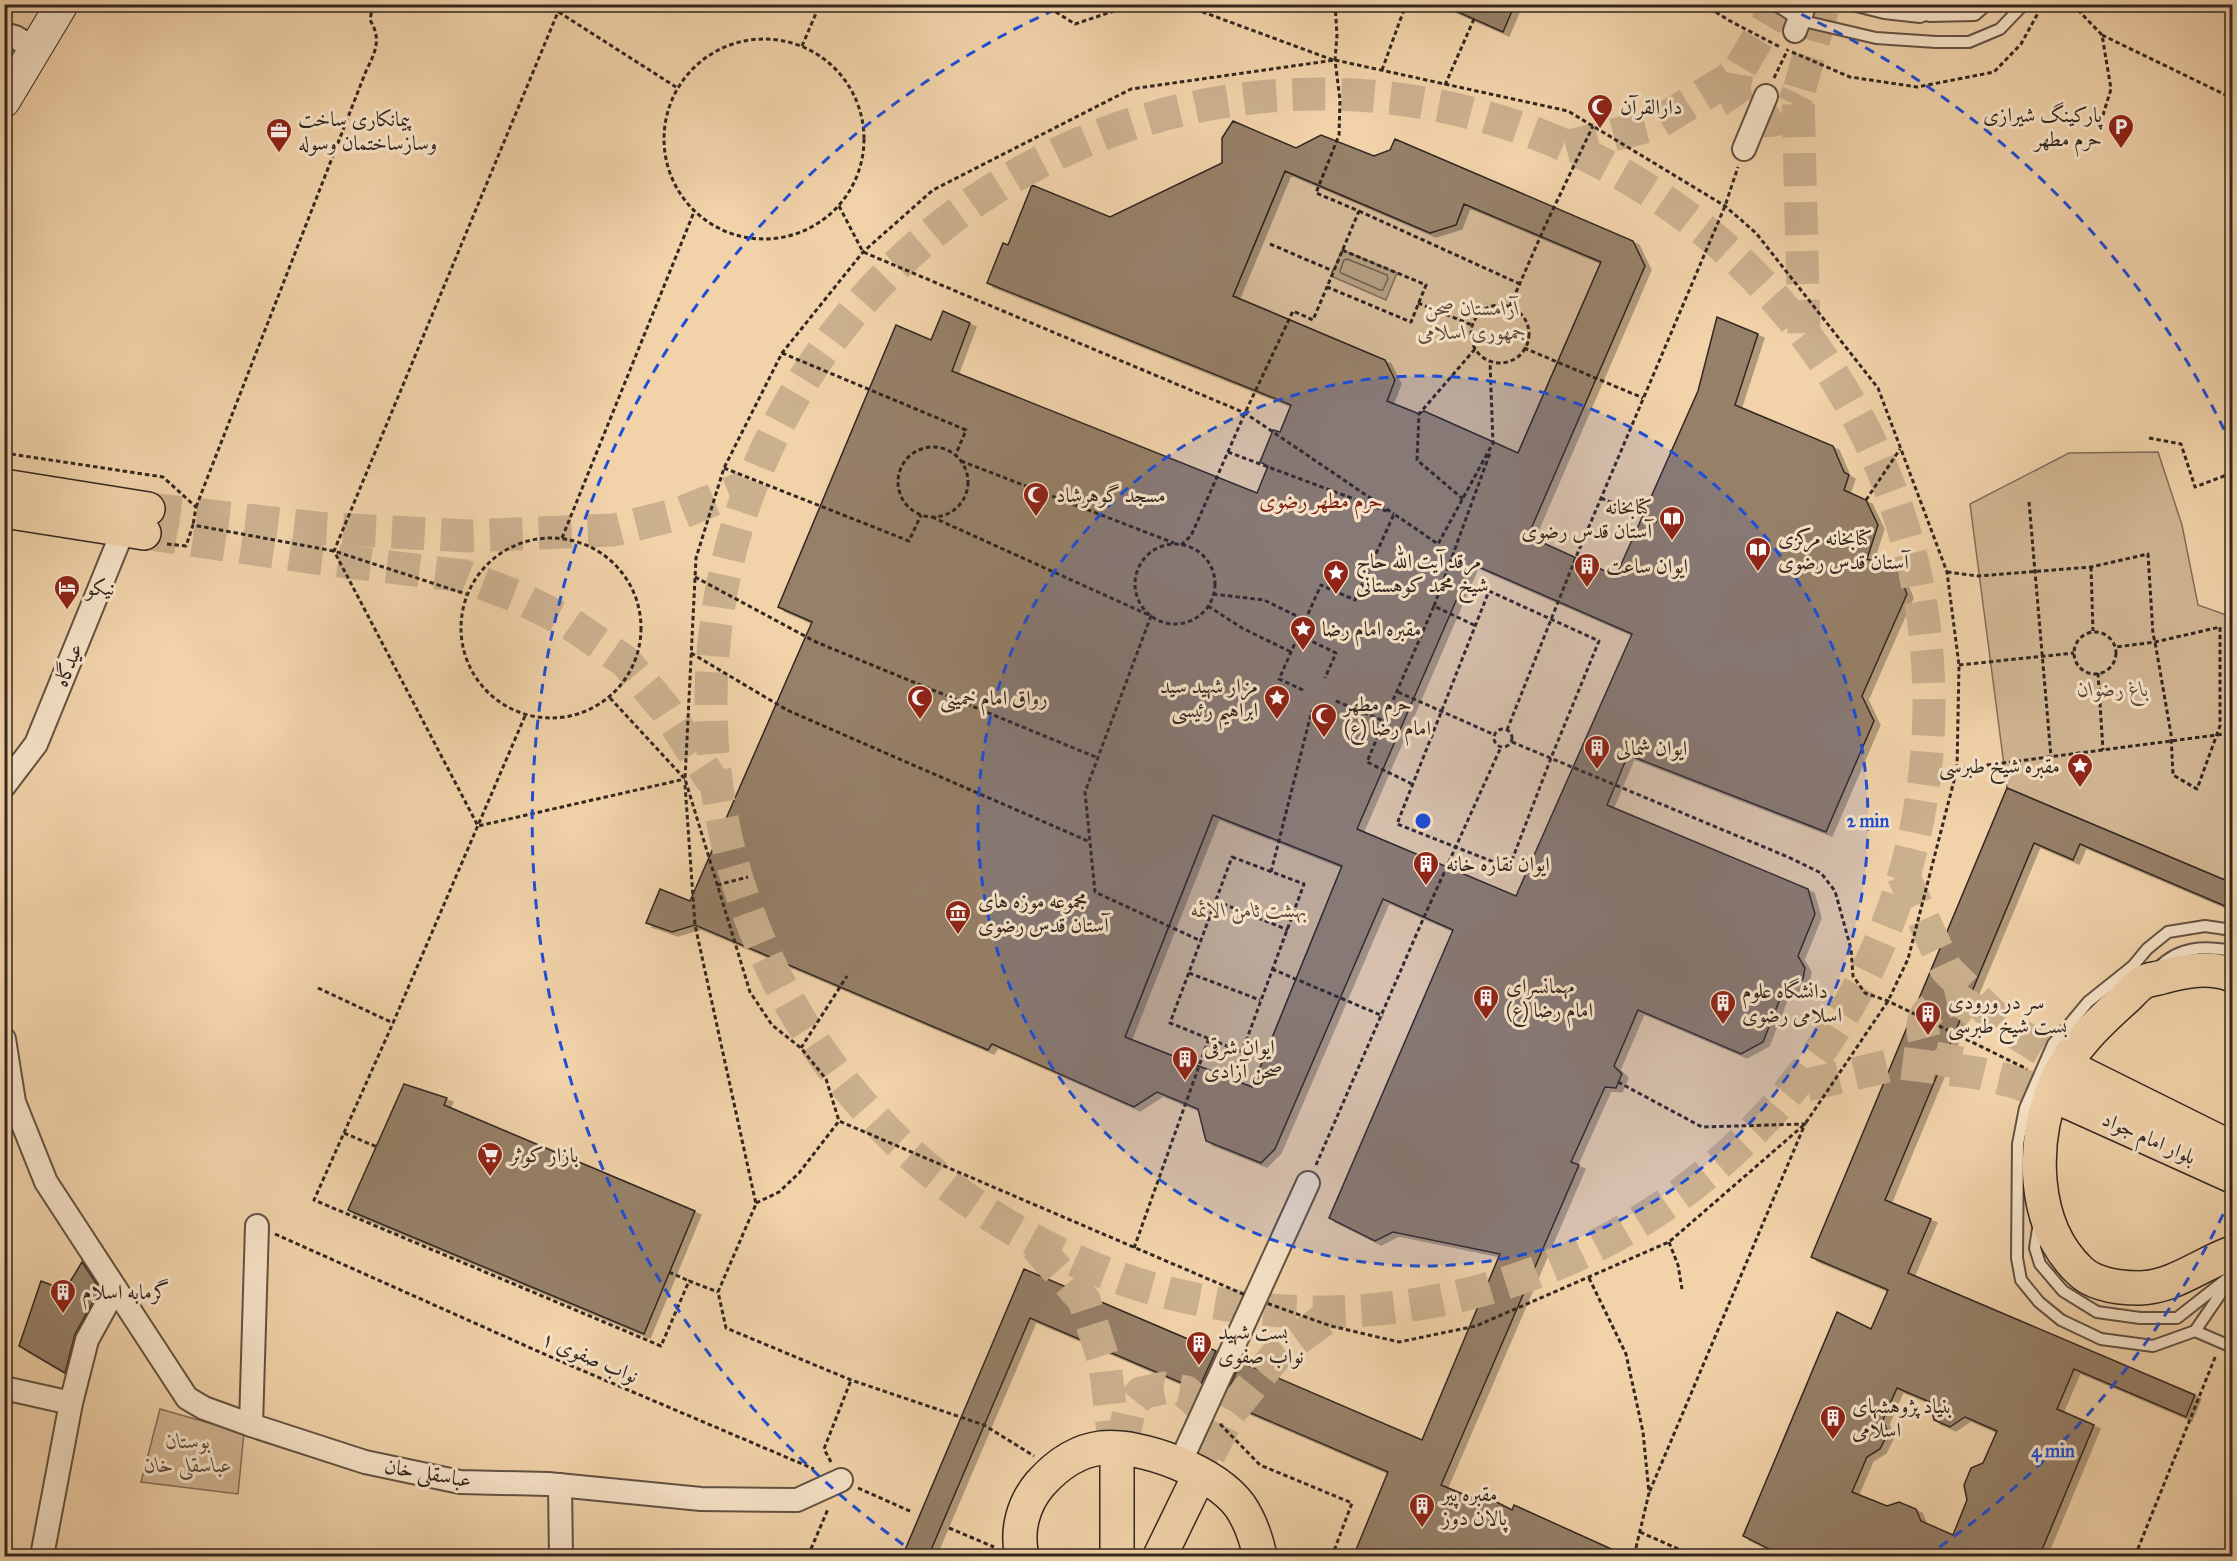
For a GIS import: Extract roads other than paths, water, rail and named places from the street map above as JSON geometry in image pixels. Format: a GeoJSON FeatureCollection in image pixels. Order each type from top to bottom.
{"type":"FeatureCollection","features":[{"type":"Feature","properties":{"kind":"main road"},"geometry":{"type":"LineString","coordinates":[[4,101],[62,4]]}},
{"type":"Feature","properties":{"kind":"main road"},"geometry":{"type":"LineString","coordinates":[[4,486],[144,530]]}},
{"type":"Feature","properties":{"kind":"main road"},"geometry":{"type":"LineString","coordinates":[[4,511],[144,530]]}},
{"type":"Feature","properties":{"kind":"main road"},"geometry":{"type":"LineString","coordinates":[[2232,975],[2220,970],[2186,970],[2144,982],[2097,1026],[2073,1053],[2055,1083],[2043,1122],[2039,1175],[2043,1205],[2058,1244],[2081,1273],[2107,1285],[2142,1288],[2181,1278],[2232,1253]]}},
{"type":"Feature","properties":{"kind":"main road","name":"بلوار امام جواد"},"geometry":{"type":"LineString","coordinates":[[2232,1148],[2073,1086],[2232,1176]]}},
{"type":"Feature","properties":{"kind":"main road"},"geometry":{"type":"LineString","coordinates":[[1021,1553],[1020,1523],[1031,1494],[1053,1468],[1069,1458],[1100,1448],[1131,1450],[1218,1486],[1239,1505],[1254,1532],[1260,1557]]}},
{"type":"Feature","properties":{"kind":"main road"},"geometry":{"type":"LineString","coordinates":[[1117,1466],[1118,1557]]}},
{"type":"Feature","properties":{"kind":"main road"},"geometry":{"type":"LineString","coordinates":[[1160,1557],[1187,1474]]}},
{"type":"Feature","properties":{"kind":"street"},"geometry":{"type":"LineString","coordinates":[[4,34],[15,37],[35,49]]}},
{"type":"Feature","properties":{"kind":"street"},"geometry":{"type":"LineString","coordinates":[[1744,149],[1766,96]]}},
{"type":"Feature","properties":{"kind":"street","name":"عیدگاه"},"geometry":{"type":"LineString","coordinates":[[4,786],[36,744],[144,530]]}},
{"type":"Feature","properties":{"kind":"street","name":"عباسقلی خان"},"geometry":{"type":"LineString","coordinates":[[4,1039],[14,1102],[46,1182],[188,1398],[204,1408],[365,1462],[460,1482],[560,1485],[701,1499],[797,1500],[841,1480]]}},
{"type":"Feature","properties":{"kind":"street"},"geometry":{"type":"LineString","coordinates":[[1187,1474],[1255,1299],[1308,1184]]}},
{"type":"Feature","properties":{"kind":"street"},"geometry":{"type":"LineString","coordinates":[[251,1425],[257,1226]]}},
{"type":"Feature","properties":{"kind":"street"},"geometry":{"type":"LineString","coordinates":[[42,1557],[71,1403],[87,1340],[115,1288]]}},
{"type":"Feature","properties":{"kind":"street"},"geometry":{"type":"LineString","coordinates":[[4,1388],[71,1403]]}},
{"type":"Feature","properties":{"kind":"street"},"geometry":{"type":"LineString","coordinates":[[560,1485],[561,1557]]}},
{"type":"Feature","properties":{"kind":"lane"},"geometry":{"type":"LineString","coordinates":[[1774,4],[1797,26],[1876,38],[1969,42],[2000,29],[2024,4]]}},
{"type":"Feature","properties":{"kind":"lane"},"geometry":{"type":"LineString","coordinates":[[1848,4],[1884,13],[1920,17],[1975,15],[1988,4]]}},
{"type":"Feature","properties":{"kind":"lane"},"geometry":{"type":"LineString","coordinates":[[1920,17],[1954,4]]}},
{"type":"Feature","properties":{"kind":"lane"},"geometry":{"type":"LineString","coordinates":[[2232,930],[2205,926],[2168,932],[2147,949],[2133,966],[2088,1002],[2054,1044],[2025,1108],[2018,1144],[2017,1258],[2021,1281],[2039,1302],[2061,1320],[2101,1339],[2153,1346],[2195,1331],[2232,1275]]}},
{"type":"Feature","properties":{"kind":"lane"},"geometry":{"type":"LineString","coordinates":[[2144,982],[2168,957],[2189,949],[2232,951]]}},
{"type":"Feature","properties":{"kind":"lane"},"geometry":{"type":"LineString","coordinates":[[2043,1205],[2035,1248],[2040,1264],[2063,1291],[2097,1312],[2140,1318],[2177,1318],[2232,1275]]}},
{"type":"Feature","properties":{"kind":"lane"},"geometry":{"type":"LineString","coordinates":[[2195,1331],[2232,1347]]}},
{"type":"Feature","properties":{"kind":"water"},"geometry":{"type":"Polygon","coordinates":[[[1342,250],[1397,273],[1386,300],[1331,276],[1342,250]]]}},
{"type":"Feature","properties":{"kind":"tunnel"},"geometry":{"type":"LineString","coordinates":[[1566,147],[1656,124],[1737,74],[1778,4]]}},
{"type":"Feature","properties":{"kind":"tunnel"},"geometry":{"type":"LineString","coordinates":[[1804,333],[1798,94],[1824,4]]}},
{"type":"Feature","properties":{"kind":"tunnel"},"geometry":{"type":"LineString","coordinates":[[1737,74],[1734,88],[1738,101],[1742,108],[1755,118],[1770,121],[1778,119],[1790,110],[1798,94]]}},
{"type":"Feature","properties":{"kind":"tunnel"},"geometry":{"type":"LineString","coordinates":[[1320,94],[1380,97],[1439,106],[1497,121],[1553,141],[1607,166],[1658,197],[1706,233],[1750,273],[1790,317],[1826,365],[1857,416],[1882,470],[1902,526],[1917,584],[1926,643],[1929,703],[1926,763],[1917,822],[1902,880],[1882,936],[1857,990],[1826,1041],[1790,1089],[1750,1133],[1706,1173],[1658,1209],[1607,1240],[1553,1265],[1497,1285],[1439,1300],[1380,1309],[1320,1312],[1260,1309],[1201,1300],[1143,1285],[1087,1265],[1033,1240],[982,1209],[934,1173],[890,1133],[850,1089],[814,1041],[783,990],[758,936],[738,880],[723,822],[714,763],[711,703],[714,643],[723,584],[738,526],[758,470],[783,416],[814,365],[850,317],[890,273],[934,233],[982,197],[1033,166],[1087,141],[1143,121],[1201,106],[1260,97],[1320,94]]}},
{"type":"Feature","properties":{"kind":"tunnel"},"geometry":{"type":"LineString","coordinates":[[148,509],[317,528],[467,536],[614,530],[678,514],[745,487]]}},
{"type":"Feature","properties":{"kind":"tunnel"},"geometry":{"type":"LineString","coordinates":[[144,533],[315,558],[464,576],[518,597],[568,622],[626,662],[666,710],[713,782]]}},
{"type":"Feature","properties":{"kind":"tunnel"},"geometry":{"type":"LineString","coordinates":[[1903,875],[1946,969],[2002,1024],[2079,1072]]}},
{"type":"Feature","properties":{"kind":"tunnel"},"geometry":{"type":"LineString","coordinates":[[1961,1063],[1935,1058],[1924,1037],[1925,1017],[1939,1004],[1958,1001],[1986,1019]]}},
{"type":"Feature","properties":{"kind":"tunnel"},"geometry":{"type":"LineString","coordinates":[[1807,1085],[1900,1063],[1978,1073],[2015,1082],[2066,1101]]}},
{"type":"Feature","properties":{"kind":"tunnel"},"geometry":{"type":"LineString","coordinates":[[1036,1246],[1084,1300],[1105,1364],[1117,1466]]}},
{"type":"Feature","properties":{"kind":"tunnel"},"geometry":{"type":"LineString","coordinates":[[1209,1455],[1231,1411],[1279,1352],[1333,1313]]}},
{"type":"Feature","properties":{"kind":"tunnel"},"geometry":{"type":"LineString","coordinates":[[1121,1447],[1130,1407],[1141,1393],[1163,1388],[1186,1392],[1203,1408],[1208,1429],[1194,1486]]}},
{"type":"Feature","properties":{"kind":"place","name":"دارالقرآن"},"geometry":{"type":"Point","coordinates":[1600,130]}},
{"type":"Feature","properties":{"kind":"place","name":"پارکینگ شیرازی حرم مطهر"},"geometry":{"type":"Point","coordinates":[2121,150]}},
{"type":"Feature","properties":{"kind":"place","name":"پیمانکاری ساخت وسازساختمان وسوله"},"geometry":{"type":"Point","coordinates":[279,154]}},
{"type":"Feature","properties":{"kind":"place","name":"مسجد گوهرشاد"},"geometry":{"type":"Point","coordinates":[1036,518]}},
{"type":"Feature","properties":{"kind":"place","name":"کتابخانه آستان قدس رضوی"},"geometry":{"type":"Point","coordinates":[1672,542]}},
{"type":"Feature","properties":{"kind":"place","name":"کتابخانه مرکزی آستان قدس رضوی"},"geometry":{"type":"Point","coordinates":[1758,573]}},
{"type":"Feature","properties":{"kind":"place","name":"ایوان ساعت"},"geometry":{"type":"Point","coordinates":[1587,589]}},
{"type":"Feature","properties":{"kind":"place","name":"مرقد آیت الله حاج شیخ محمد کوهستانی"},"geometry":{"type":"Point","coordinates":[1336,596]}},
{"type":"Feature","properties":{"kind":"place","name":"نیکو"},"geometry":{"type":"Point","coordinates":[67,611]}},
{"type":"Feature","properties":{"kind":"place","name":"مقبره امام رضا"},"geometry":{"type":"Point","coordinates":[1303,652]}},
{"type":"Feature","properties":{"kind":"place","name":"رواق امام خمینی"},"geometry":{"type":"Point","coordinates":[920,721]}},
{"type":"Feature","properties":{"kind":"place","name":"مزار شهید سید ابراهیم رئیسی"},"geometry":{"type":"Point","coordinates":[1277,721]}},
{"type":"Feature","properties":{"kind":"place","name":"حرم مطهر امام رضا (ع)"},"geometry":{"type":"Point","coordinates":[1324,739]}},
{"type":"Feature","properties":{"kind":"place","name":"ایوان شمالی"},"geometry":{"type":"Point","coordinates":[1597,771]}},
{"type":"Feature","properties":{"kind":"place","name":"مقبره شیخ طبرسی"},"geometry":{"type":"Point","coordinates":[2080,789]}},
{"type":"Feature","properties":{"kind":"place","name":"ایوان نقاره خانه"},"geometry":{"type":"Point","coordinates":[1426,887]}},
{"type":"Feature","properties":{"kind":"place","name":"مجموعه موزه های آستان قدس رضوی"},"geometry":{"type":"Point","coordinates":[958,936]}},
{"type":"Feature","properties":{"kind":"place","name":"مهمانسرای امام رضا (ع)"},"geometry":{"type":"Point","coordinates":[1486,1021]}},
{"type":"Feature","properties":{"kind":"place","name":"دانشگاه علوم اسلامی رضوی"},"geometry":{"type":"Point","coordinates":[1723,1026]}},
{"type":"Feature","properties":{"kind":"place","name":"سر در ورودی بست شیخ طبرسی"},"geometry":{"type":"Point","coordinates":[1928,1037]}},
{"type":"Feature","properties":{"kind":"place","name":"ایوان شرقی صحن آزادی"},"geometry":{"type":"Point","coordinates":[1185,1082]}},
{"type":"Feature","properties":{"kind":"place","name":"بازار کوثر"},"geometry":{"type":"Point","coordinates":[490,1178]}},
{"type":"Feature","properties":{"kind":"place","name":"گرمابه اسلام"},"geometry":{"type":"Point","coordinates":[63,1315]}},
{"type":"Feature","properties":{"kind":"place","name":"بست شهید نواب صفوی"},"geometry":{"type":"Point","coordinates":[1199,1367]}},
{"type":"Feature","properties":{"kind":"place","name":"بنیاد پژوهشهای اسلامی"},"geometry":{"type":"Point","coordinates":[1833,1441]}},
{"type":"Feature","properties":{"kind":"place","name":"مقبره پیر پالان دوز"},"geometry":{"type":"Point","coordinates":[1422,1529]}},
{"type":"Feature","properties":{"kind":"district","name":"حرم مطهر رضوی"},"geometry":{"type":"Point","coordinates":[1321,500]}},
{"type":"Feature","properties":{"kind":"park label","name":"آرامستان صحن جمهوری اسلامی"},"geometry":{"type":"Point","coordinates":[1472,320]}},
{"type":"Feature","properties":{"kind":"park label","name":"باغ رضوان"},"geometry":{"type":"Point","coordinates":[2113,689]}},
{"type":"Feature","properties":{"kind":"park label","name":"بهشت ثامن الائمه"},"geometry":{"type":"Point","coordinates":[1249,910]}},
{"type":"Feature","properties":{"kind":"park label","name":"بوستان عباسقلی خان"},"geometry":{"type":"Point","coordinates":[188,1453]}}]}
